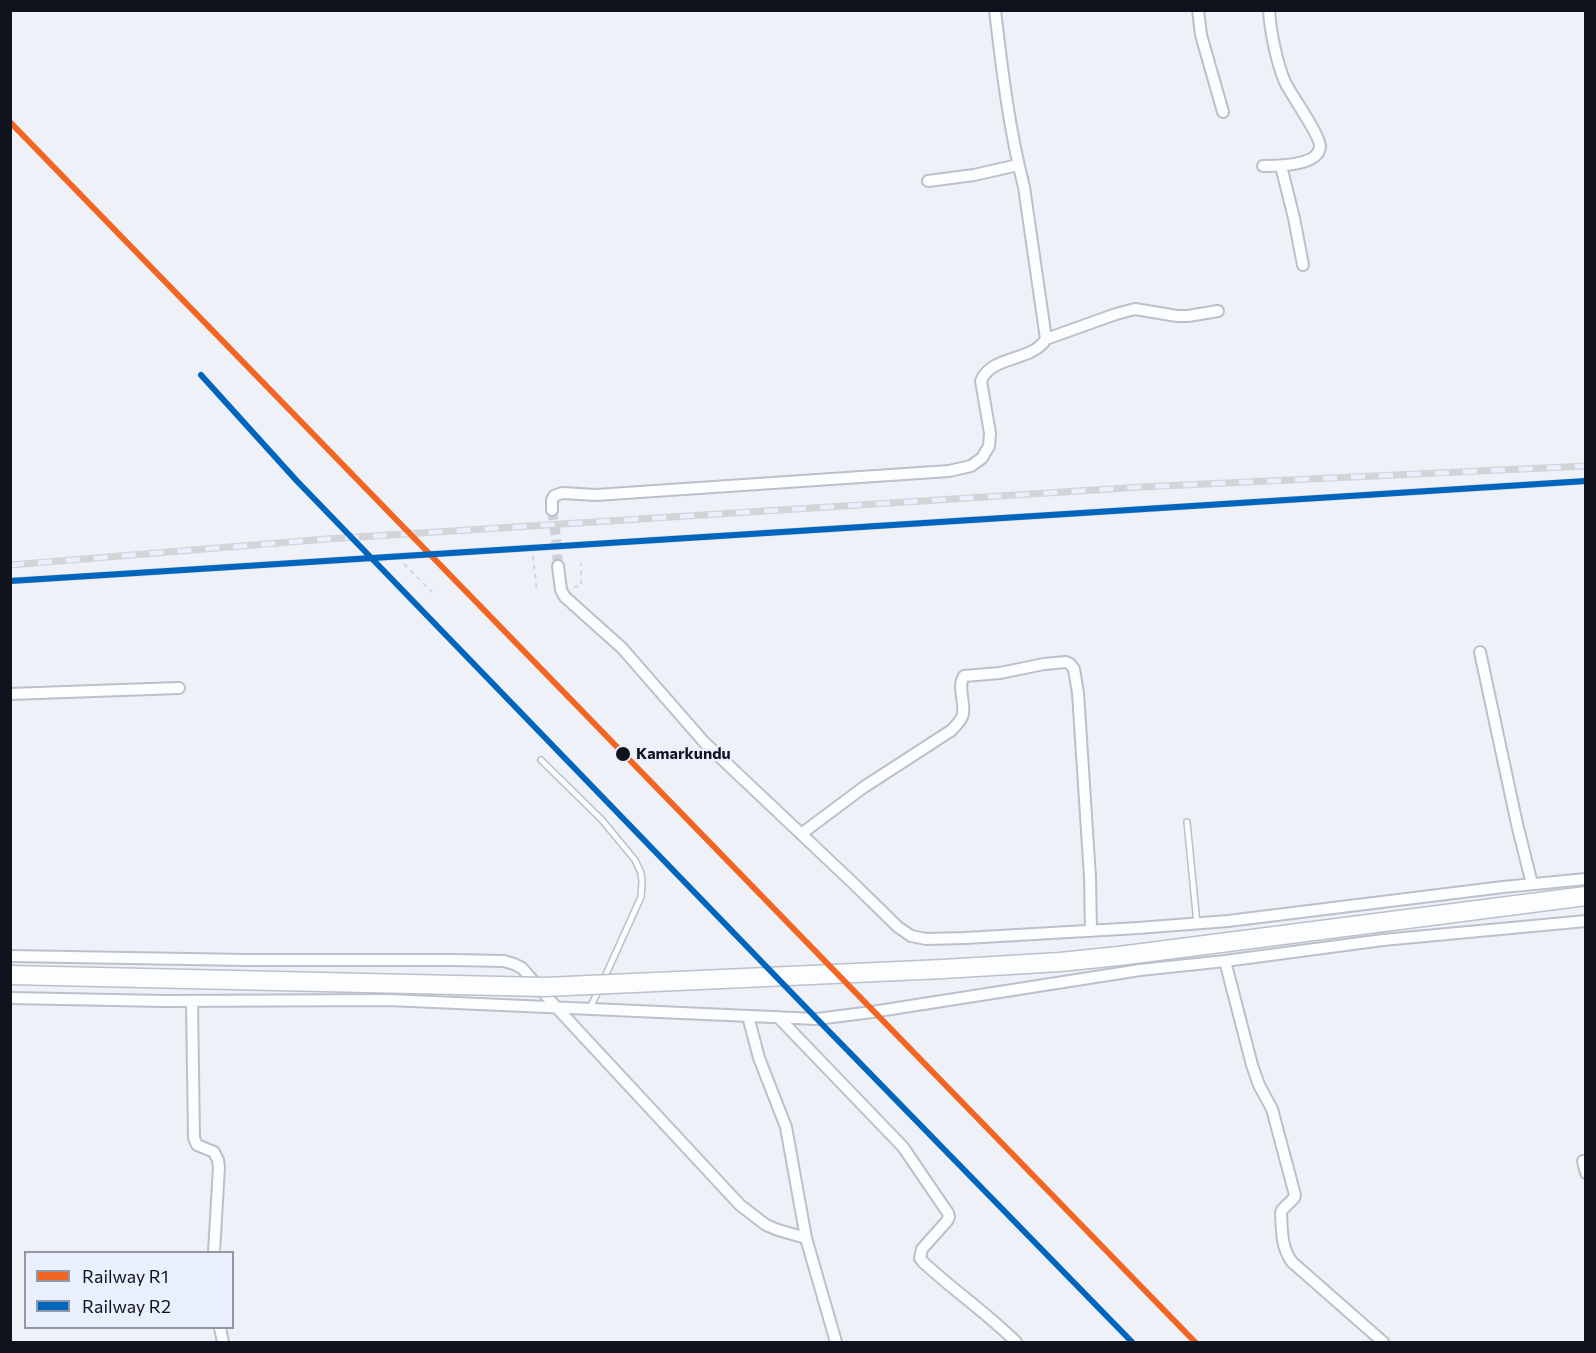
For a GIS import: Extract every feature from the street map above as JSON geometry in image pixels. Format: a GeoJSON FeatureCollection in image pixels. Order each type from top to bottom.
{"type":"FeatureCollection","features":[{"type":"Feature","properties":{"kind":"main road"},"geometry":{"type":"LineString","coordinates":[[10,975],[545,987],[943,969],[1119,956],[1586,896]]}},
{"type":"Feature","properties":{"kind":"street"},"geometry":{"type":"LineString","coordinates":[[994,10],[1005,97],[1024,187],[1046,339]]}},
{"type":"Feature","properties":{"kind":"street"},"geometry":{"type":"LineString","coordinates":[[1198,10],[1201,36],[1223,112]]}},
{"type":"Feature","properties":{"kind":"street"},"geometry":{"type":"LineString","coordinates":[[1263,166],[1304,162],[1318,152],[1320,147],[1316,135],[1284,79],[1269,10]]}},
{"type":"Feature","properties":{"kind":"street"},"geometry":{"type":"LineString","coordinates":[[928,181],[974,175],[1018,165]]}},
{"type":"Feature","properties":{"kind":"street"},"geometry":{"type":"LineString","coordinates":[[1281,166],[1303,265]]}},
{"type":"Feature","properties":{"kind":"street"},"geometry":{"type":"LineString","coordinates":[[552,510],[554,496],[562,493],[608,495],[949,471],[971,466],[982,458],[989,446],[990,433],[981,381],[984,373],[991,368],[1035,350],[1046,339],[1135,309],[1177,316],[1218,311]]}},
{"type":"Feature","properties":{"kind":"street"},"geometry":{"type":"LineString","coordinates":[[558,566],[561,590],[565,597],[622,648],[704,742],[898,927],[911,936],[926,939],[1197,924],[1586,879]]}},
{"type":"Feature","properties":{"kind":"street"},"geometry":{"type":"LineString","coordinates":[[1480,652],[1532,884]]}},
{"type":"Feature","properties":{"kind":"street"},"geometry":{"type":"LineString","coordinates":[[801,834],[864,787],[952,730],[963,714],[961,681],[964,676],[1066,662],[1074,669],[1078,693],[1092,931]]}},
{"type":"Feature","properties":{"kind":"street"},"geometry":{"type":"LineString","coordinates":[[10,694],[179,688]]}},
{"type":"Feature","properties":{"kind":"street"},"geometry":{"type":"LineString","coordinates":[[10,998],[192,1001],[389,1000],[817,1019],[858,1015],[1140,970],[1383,940],[1586,921]]}},
{"type":"Feature","properties":{"kind":"street"},"geometry":{"type":"LineString","coordinates":[[10,956],[504,961],[514,964],[522,968],[740,1205],[766,1225],[806,1238]]}},
{"type":"Feature","properties":{"kind":"street"},"geometry":{"type":"LineString","coordinates":[[1225,961],[1252,1065],[1259,1085],[1272,1109],[1295,1195],[1281,1213],[1282,1237],[1287,1254],[1292,1262],[1383,1342]]}},
{"type":"Feature","properties":{"kind":"street"},"geometry":{"type":"LineString","coordinates":[[192,1001],[194,1138],[197,1144],[214,1152],[219,1167],[214,1251]]}},
{"type":"Feature","properties":{"kind":"street"},"geometry":{"type":"LineString","coordinates":[[748,1016],[759,1058],[786,1126],[806,1238],[836,1342]]}},
{"type":"Feature","properties":{"kind":"street"},"geometry":{"type":"LineString","coordinates":[[778,1017],[903,1147],[948,1213],[947,1221],[922,1248],[920,1258],[1016,1342]]}},
{"type":"Feature","properties":{"kind":"street"},"geometry":{"type":"LineString","coordinates":[[1583,1161],[1586,1173]]}},
{"type":"Feature","properties":{"kind":"lane"},"geometry":{"type":"LineString","coordinates":[[541,760],[602,820],[635,860],[641,873],[641,897],[590,1009]]}},
{"type":"Feature","properties":{"kind":"lane"},"geometry":{"type":"LineString","coordinates":[[1187,822],[1197,924]]}},
{"type":"Feature","properties":{"kind":"path"},"geometry":{"type":"LineString","coordinates":[[533,556],[537,592]]}},
{"type":"Feature","properties":{"kind":"path"},"geometry":{"type":"LineString","coordinates":[[577,595],[581,586],[581,563]]}},
{"type":"Feature","properties":{"kind":"path"},"geometry":{"type":"LineString","coordinates":[[404,564],[433,594]]}},
{"type":"Feature","properties":{"kind":"path"},"geometry":{"type":"LineString","coordinates":[[570,588],[581,586]]}},
{"type":"Feature","properties":{"kind":"tunnel"},"geometry":{"type":"LineString","coordinates":[[552,510],[558,566]]}},
{"type":"Feature","properties":{"kind":"railway"},"geometry":{"type":"LineString","coordinates":[[10,565],[327,539],[1141,487],[1586,466]]}},
{"type":"Feature","properties":{"kind":"railway"},"geometry":{"type":"LineString","coordinates":[[10,581],[1586,481]]}},
{"type":"Feature","properties":{"kind":"rail line","name":"R1"},"geometry":{"type":"LineString","coordinates":[[10,122],[1195,1342]]}},
{"type":"Feature","properties":{"kind":"rail line","name":"R2"},"geometry":{"type":"LineString","coordinates":[[201,375],[296,480],[1132,1342]]}},
{"type":"Feature","properties":{"kind":"rail line","name":"R2"},"geometry":{"type":"LineString","coordinates":[[10,581],[1586,481]]}},
{"type":"Feature","properties":{"kind":"place","name":"Kamarkundu"},"geometry":{"type":"Point","coordinates":[623,754]}}]}
